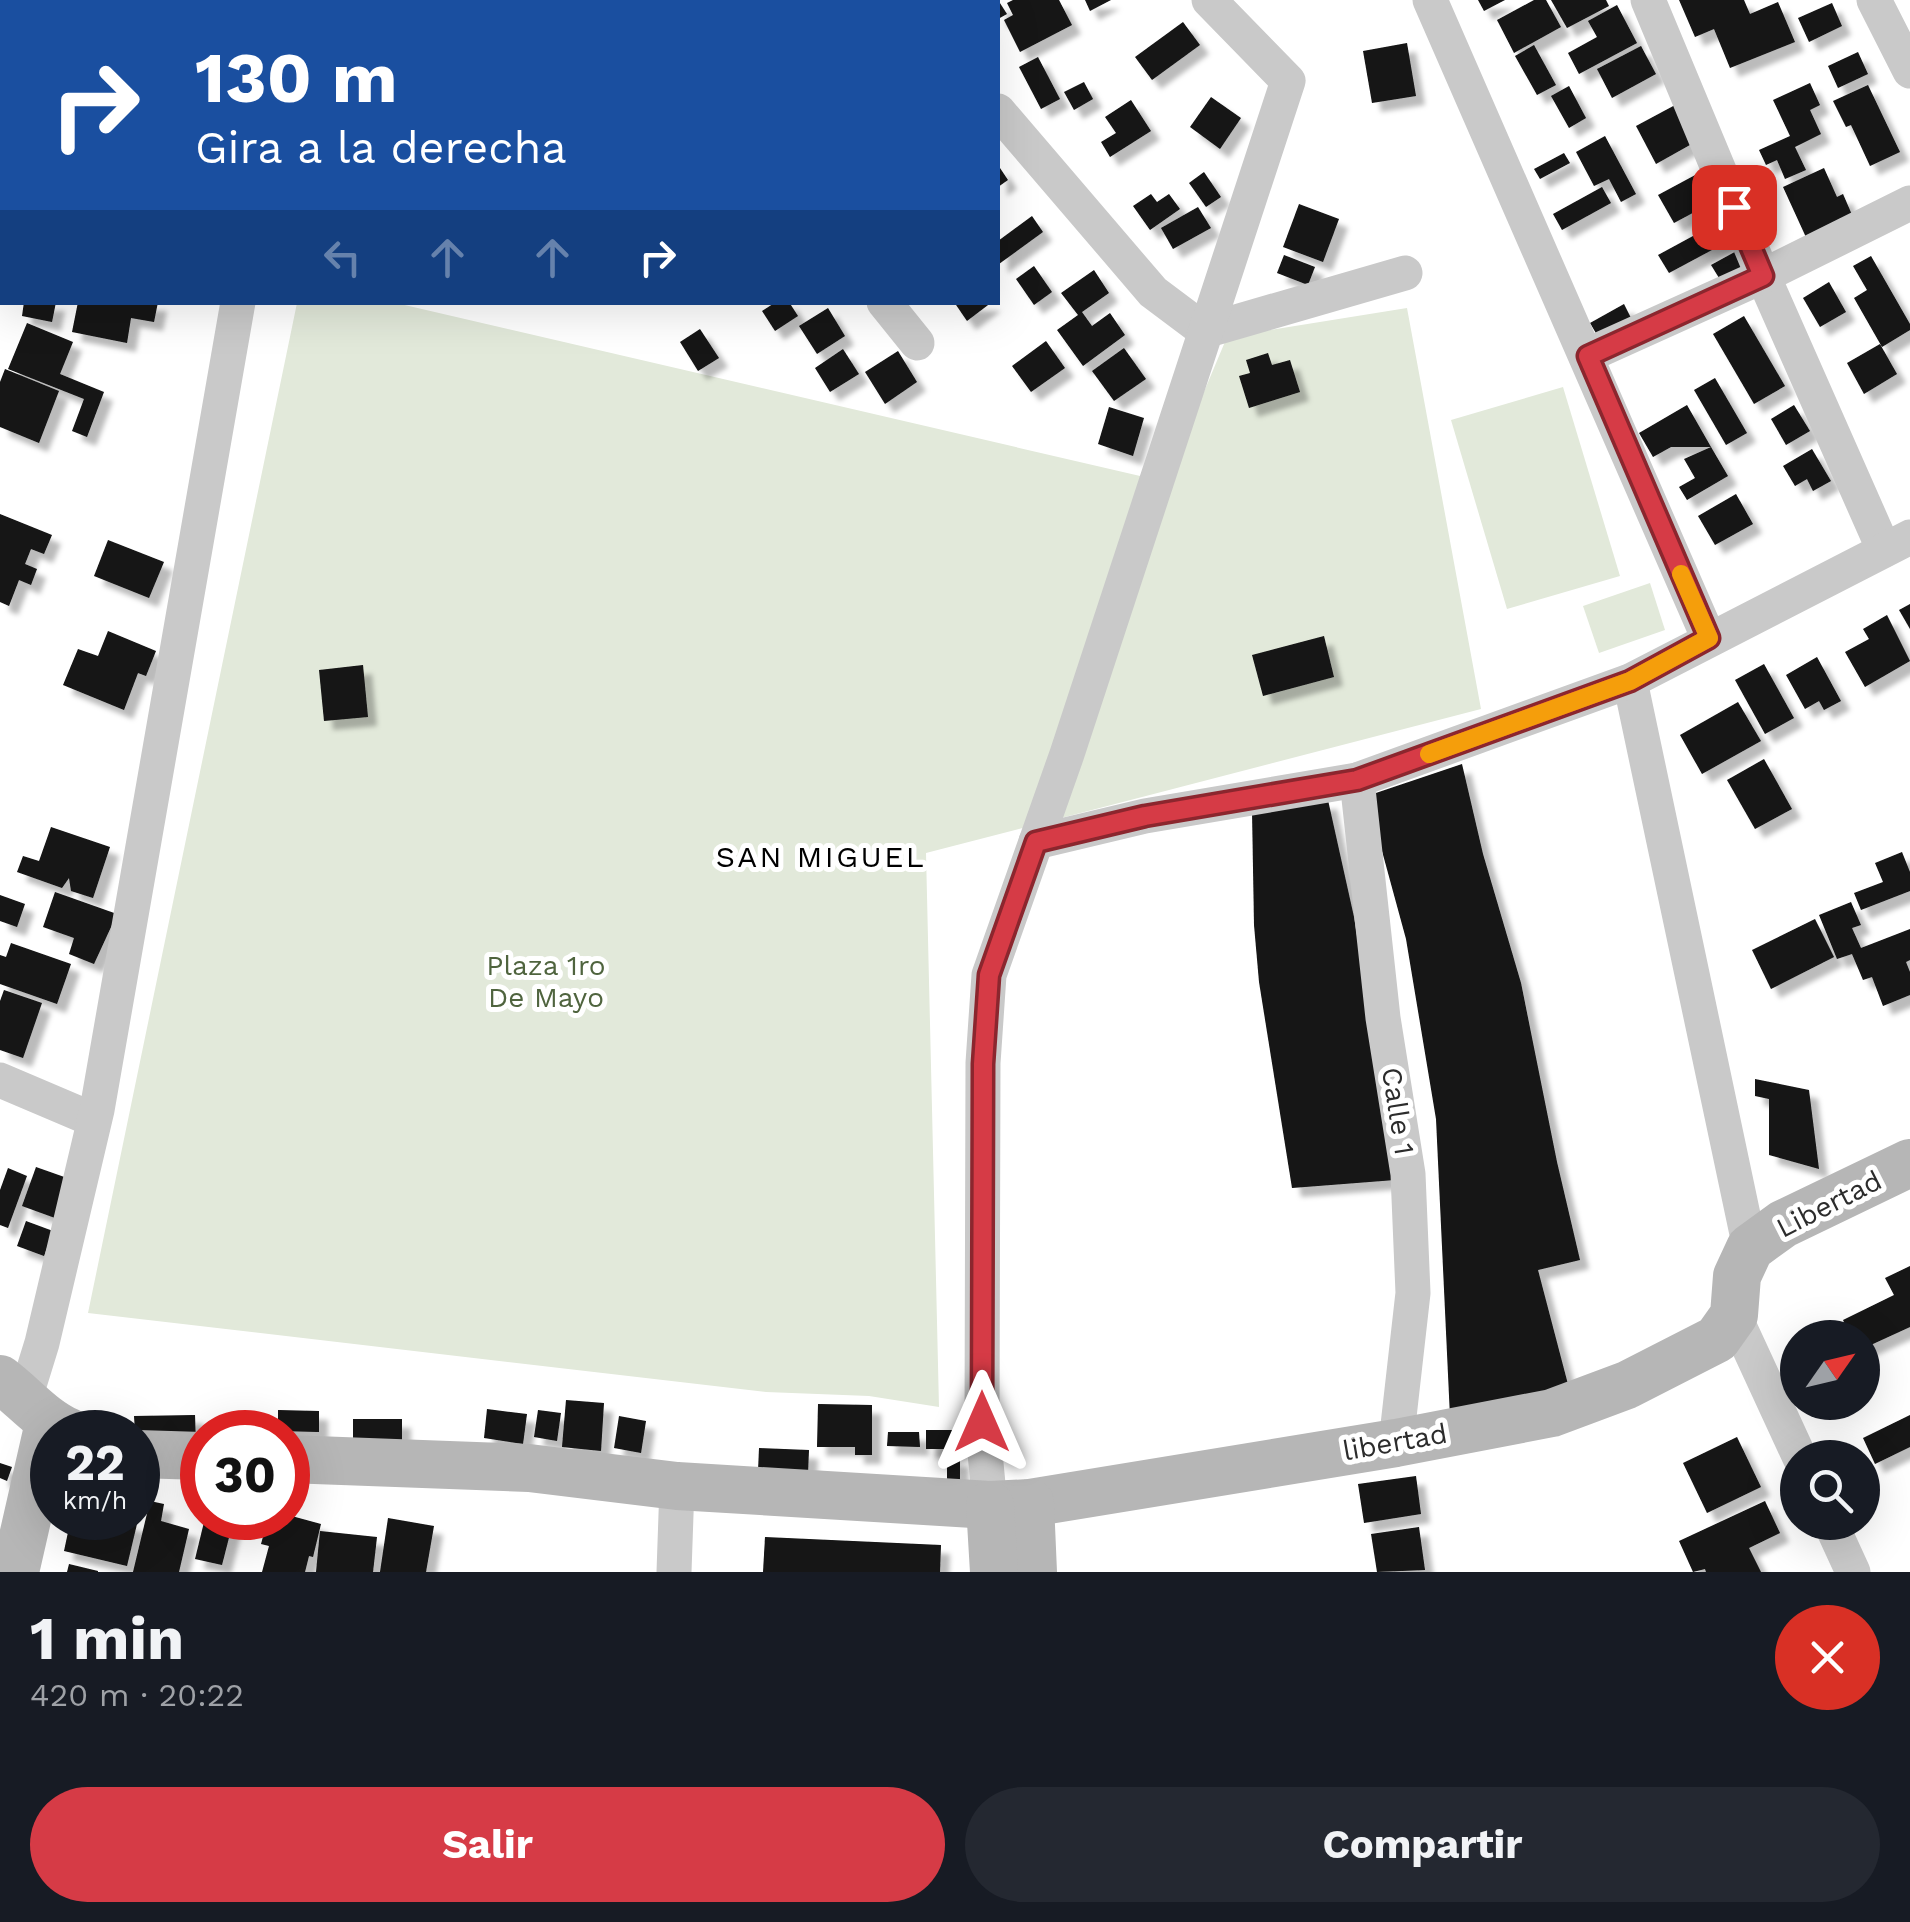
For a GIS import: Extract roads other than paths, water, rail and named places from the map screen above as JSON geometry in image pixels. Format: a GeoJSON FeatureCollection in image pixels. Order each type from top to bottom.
{"type":"FeatureCollection","features":[{"type":"Feature","properties":{"kind":"main road","name":"Libertad"},"geometry":{"type":"LineString","coordinates":[[1750,1248],[1783,1224],[1910,1163]]}},
{"type":"Feature","properties":{"kind":"main road"},"geometry":{"type":"LineString","coordinates":[[1734,1315],[1737,1276],[1750,1248]]}},
{"type":"Feature","properties":{"kind":"main road","name":"libertad"},"geometry":{"type":"LineString","coordinates":[[310,1460],[529,1468],[678,1486],[1010,1504],[1552,1413],[1627,1385],[1717,1339],[1734,1315]]}},
{"type":"Feature","properties":{"kind":"main road"},"geometry":{"type":"LineString","coordinates":[[15,1572],[36,1408]]}},
{"type":"Feature","properties":{"kind":"main road"},"geometry":{"type":"LineString","coordinates":[[994,1572],[1010,1504]]}},
{"type":"Feature","properties":{"kind":"main road"},"geometry":{"type":"LineString","coordinates":[[1010,1504],[1033,1572]]}},
{"type":"Feature","properties":{"kind":"street"},"geometry":{"type":"LineString","coordinates":[[1010,1504],[982,1422],[983,1064],[989,975],[1288,81],[1208,0]]}},
{"type":"Feature","properties":{"kind":"street"},"geometry":{"type":"LineString","coordinates":[[1430,0],[1709,638]]}},
{"type":"Feature","properties":{"kind":"street"},"geometry":{"type":"LineString","coordinates":[[1036,842],[1145,816],[1357,780],[1630,681],[1897,544],[1763,276],[1648,0]]}},
{"type":"Feature","properties":{"kind":"street"},"geometry":{"type":"LineString","coordinates":[[1874,0],[1910,72]]}},
{"type":"Feature","properties":{"kind":"street"},"geometry":{"type":"LineString","coordinates":[[1000,112],[1152,292],[1205,331]]}},
{"type":"Feature","properties":{"kind":"street"},"geometry":{"type":"LineString","coordinates":[[1588,356],[1763,276],[1910,202]]}},
{"type":"Feature","properties":{"kind":"street"},"geometry":{"type":"LineString","coordinates":[[1205,331],[1405,273]]}},
{"type":"Feature","properties":{"kind":"street"},"geometry":{"type":"LineString","coordinates":[[36,1408],[42,1344],[94,1120],[237,305]]}},
{"type":"Feature","properties":{"kind":"street"},"geometry":{"type":"LineString","coordinates":[[886,305],[917,343]]}},
{"type":"Feature","properties":{"kind":"street"},"geometry":{"type":"LineString","coordinates":[[1630,681],[1750,1248]]}},
{"type":"Feature","properties":{"kind":"street","name":"Calle 1"},"geometry":{"type":"LineString","coordinates":[[1357,780],[1382,1018],[1408,1174],[1413,1293],[1396,1442]]}},
{"type":"Feature","properties":{"kind":"street"},"geometry":{"type":"LineString","coordinates":[[0,1080],[94,1120]]}},
{"type":"Feature","properties":{"kind":"street"},"geometry":{"type":"LineString","coordinates":[[1734,1315],[1792,1440]]}},
{"type":"Feature","properties":{"kind":"street"},"geometry":{"type":"LineString","coordinates":[[674,1572],[678,1486]]}},
{"type":"Feature","properties":{"kind":"street"},"geometry":{"type":"LineString","coordinates":[[1838,1540],[1853,1572]]}},
{"type":"Feature","properties":{"kind":"district","name":"SAN MIGUEL"},"geometry":{"type":"Point","coordinates":[821,856]}},
{"type":"Feature","properties":{"kind":"park label","name":"Plaza 1ro De Mayo"},"geometry":{"type":"Point","coordinates":[546,981]}}]}
